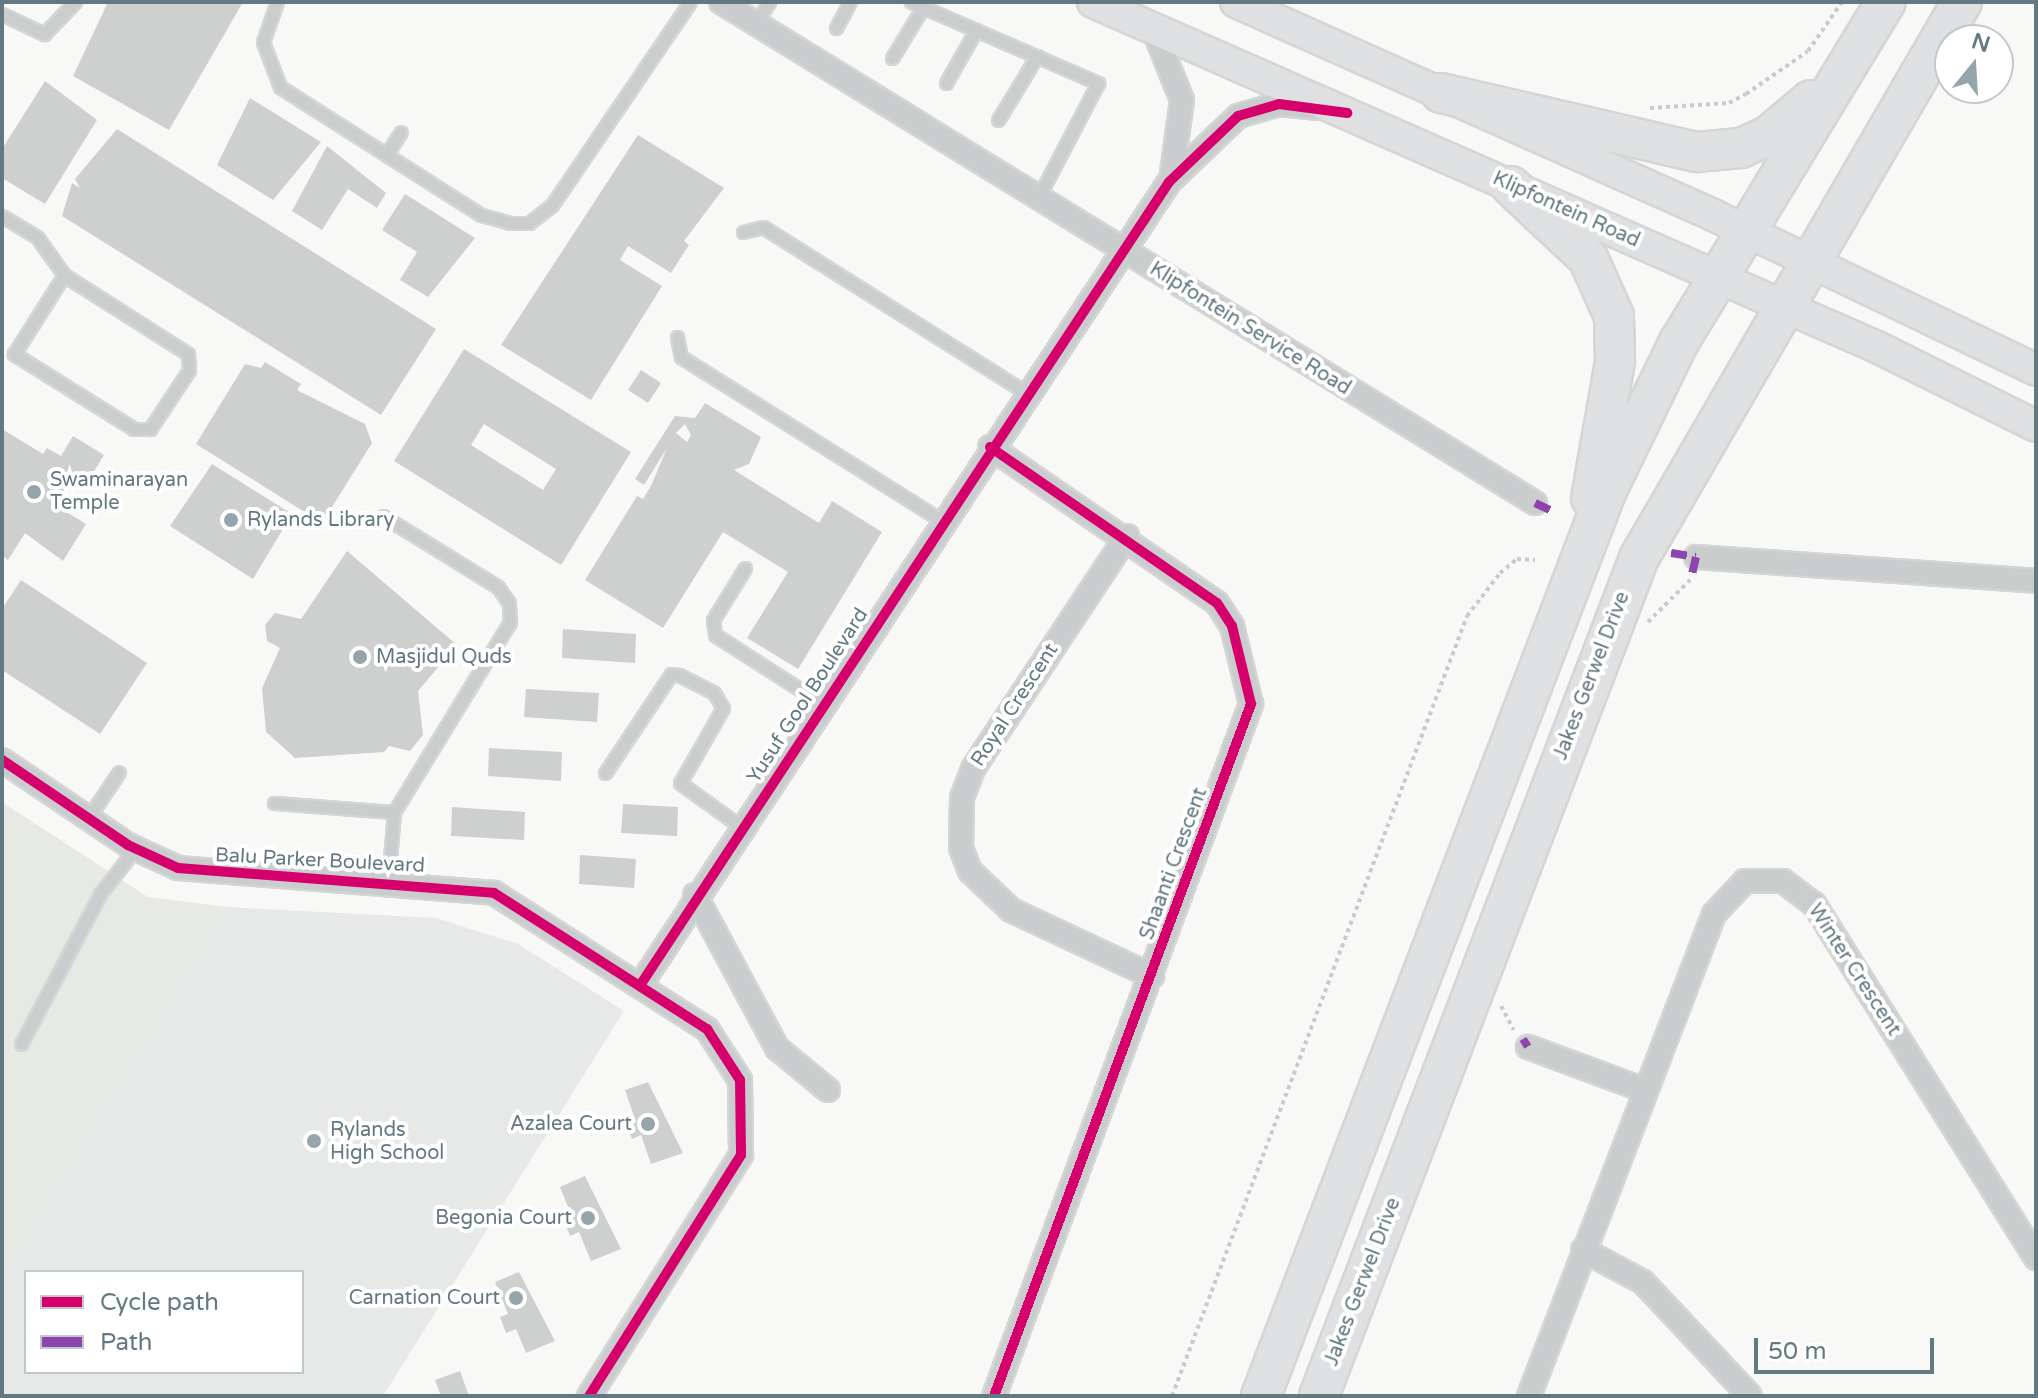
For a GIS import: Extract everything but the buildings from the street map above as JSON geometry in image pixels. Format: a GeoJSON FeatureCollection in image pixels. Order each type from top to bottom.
{"type":"FeatureCollection","features":[{"type":"Feature","properties":{"kind":"highway"},"geometry":{"type":"LineString","coordinates":[[1261,1396],[1586,541],[1647,401],[1745,230],[1886,2]]}},
{"type":"Feature","properties":{"kind":"highway","name":"Jakes Gerwel Drive"},"geometry":{"type":"LineString","coordinates":[[1319,1396],[1604,642],[1639,558],[1782,306],[1962,2]]}},
{"type":"Feature","properties":{"kind":"highway"},"geometry":{"type":"LineString","coordinates":[[1441,93],[1518,106],[1660,148],[1727,151],[1785,125],[1842,71]]}},
{"type":"Feature","properties":{"kind":"highway"},"geometry":{"type":"LineString","coordinates":[[1511,186],[1588,258],[1614,316],[1615,362],[1586,541]]}},
{"type":"Feature","properties":{"kind":"main road","name":"Klipfontein Road"},"geometry":{"type":"LineString","coordinates":[[1093,2],[1782,306],[2036,426]]}},
{"type":"Feature","properties":{"kind":"main road"},"geometry":{"type":"LineString","coordinates":[[1236,2],[1745,230],[2036,370]]}},
{"type":"Feature","properties":{"kind":"street","name":"Klipfontein Service Road"},"geometry":{"type":"LineString","coordinates":[[721,2],[1535,503]]}},
{"type":"Feature","properties":{"kind":"street","name":"Yusuf Gool Boulevard"},"geometry":{"type":"LineString","coordinates":[[1153,28],[1182,100],[1169,182]]}},
{"type":"Feature","properties":{"kind":"street","name":"Yusuf Gool Boulevard"},"geometry":{"type":"LineString","coordinates":[[641,984],[695,895],[744,829],[1025,392],[1169,182],[1238,116],[1279,104],[1347,113]]}},
{"type":"Feature","properties":{"kind":"street","name":"Shaanti Crescent"},"geometry":{"type":"LineString","coordinates":[[990,447],[1127,536],[1217,603],[1232,626],[1250,696],[1152,976],[994,1396]]}},
{"type":"Feature","properties":{"kind":"street","name":"Royal Crescent"},"geometry":{"type":"LineString","coordinates":[[1127,536],[973,769],[962,798],[961,848],[970,871],[1011,910],[1152,976]]}},
{"type":"Feature","properties":{"kind":"street"},"geometry":{"type":"LineString","coordinates":[[1694,568],[2036,581]]}},
{"type":"Feature","properties":{"kind":"street","name":"Balu Parker Boulevard"},"geometry":{"type":"LineString","coordinates":[[2,760],[135,849],[203,873],[388,883],[494,893],[641,984]]}},
{"type":"Feature","properties":{"kind":"street","name":"Winter Crescent"},"geometry":{"type":"LineString","coordinates":[[1529,1396],[1644,1090],[1728,892],[1763,877],[1783,881],[1814,904],[2036,1258]]}},
{"type":"Feature","properties":{"kind":"street"},"geometry":{"type":"LineString","coordinates":[[695,895],[777,1048],[828,1090]]}},
{"type":"Feature","properties":{"kind":"street"},"geometry":{"type":"LineString","coordinates":[[589,1396],[727,1185],[746,1128],[740,1080],[721,1044],[641,984]]}},
{"type":"Feature","properties":{"kind":"street"},"geometry":{"type":"LineString","coordinates":[[1526,1043],[1644,1090]]}},
{"type":"Feature","properties":{"kind":"street"},"geometry":{"type":"LineString","coordinates":[[1583,1250],[1643,1282],[1750,1396]]}},
{"type":"Feature","properties":{"kind":"lane"},"geometry":{"type":"LineString","coordinates":[[6,2],[2,11],[44,34],[75,2]]}},
{"type":"Feature","properties":{"kind":"lane"},"geometry":{"type":"LineString","coordinates":[[277,2],[263,42],[272,77],[481,215],[529,223],[552,205],[690,2]]}},
{"type":"Feature","properties":{"kind":"lane"},"geometry":{"type":"LineString","coordinates":[[756,23],[769,2]]}},
{"type":"Feature","properties":{"kind":"lane"},"geometry":{"type":"LineString","coordinates":[[836,28],[850,2]]}},
{"type":"Feature","properties":{"kind":"lane"},"geometry":{"type":"LineString","coordinates":[[911,2],[1098,83],[1038,198]]}},
{"type":"Feature","properties":{"kind":"lane"},"geometry":{"type":"LineString","coordinates":[[892,58],[923,7]]}},
{"type":"Feature","properties":{"kind":"lane"},"geometry":{"type":"LineString","coordinates":[[946,83],[976,30]]}},
{"type":"Feature","properties":{"kind":"lane"},"geometry":{"type":"LineString","coordinates":[[998,120],[1037,56]]}},
{"type":"Feature","properties":{"kind":"lane"},"geometry":{"type":"LineString","coordinates":[[386,155],[401,132]]}},
{"type":"Feature","properties":{"kind":"lane"},"geometry":{"type":"LineString","coordinates":[[2,216],[37,237],[64,275],[184,350],[189,370],[154,425],[140,431],[2,348]]}},
{"type":"Feature","properties":{"kind":"lane"},"geometry":{"type":"LineString","coordinates":[[743,232],[763,227],[1025,392]]}},
{"type":"Feature","properties":{"kind":"lane"},"geometry":{"type":"LineString","coordinates":[[14,354],[64,275]]}},
{"type":"Feature","properties":{"kind":"lane"},"geometry":{"type":"LineString","coordinates":[[677,337],[681,357],[942,521]]}},
{"type":"Feature","properties":{"kind":"lane"},"geometry":{"type":"LineString","coordinates":[[383,516],[498,587],[511,613],[394,812],[388,883]]}},
{"type":"Feature","properties":{"kind":"lane"},"geometry":{"type":"LineString","coordinates":[[745,568],[713,620],[715,635],[824,705]]}},
{"type":"Feature","properties":{"kind":"lane"},"geometry":{"type":"LineString","coordinates":[[605,773],[671,674],[679,675],[714,693],[723,708],[680,783],[744,829]]}},
{"type":"Feature","properties":{"kind":"lane"},"geometry":{"type":"LineString","coordinates":[[88,818],[119,772]]}},
{"type":"Feature","properties":{"kind":"lane"},"geometry":{"type":"LineString","coordinates":[[274,803],[394,812]]}},
{"type":"Feature","properties":{"kind":"lane"},"geometry":{"type":"LineString","coordinates":[[21,1044],[100,894],[135,849]]}},
{"type":"Feature","properties":{"kind":"path"},"geometry":{"type":"LineString","coordinates":[[1642,109],[1729,103],[1746,94],[1808,51],[1842,2]]}},
{"type":"Feature","properties":{"kind":"path"},"geometry":{"type":"LineString","coordinates":[[1172,1396],[1467,616],[1500,573],[1517,559],[1535,560]]}},
{"type":"Feature","properties":{"kind":"path"},"geometry":{"type":"LineString","coordinates":[[1636,629],[1694,568]]}},
{"type":"Feature","properties":{"kind":"path"},"geometry":{"type":"LineString","coordinates":[[1496,996],[1526,1043]]}},
{"type":"Feature","properties":{"kind":"shaded area"},"geometry":{"type":"Polygon","coordinates":[[[2,802],[148,897],[228,907],[2,1278],[2,802]]]}},
{"type":"Feature","properties":{"kind":"shaded area","name":"Rylands High School"},"geometry":{"type":"Polygon","coordinates":[[[228,907],[436,918],[518,944],[624,1011],[383,1396],[2,1396],[2,1278],[228,907]]]}},
{"type":"Feature","properties":{"kind":"marked path"},"geometry":{"type":"LineString","coordinates":[[1535,503],[1552,511]]}},
{"type":"Feature","properties":{"kind":"marked path"},"geometry":{"type":"LineString","coordinates":[[1671,553],[1696,557],[1691,579]]}},
{"type":"Feature","properties":{"kind":"marked path"},"geometry":{"type":"LineString","coordinates":[[1523,1039],[1528,1047]]}},
{"type":"Feature","properties":{"kind":"cycle path"},"geometry":{"type":"LineString","coordinates":[[641,984],[1169,182],[1238,116],[1279,104],[1347,113]]}},
{"type":"Feature","properties":{"kind":"cycle path"},"geometry":{"type":"LineString","coordinates":[[990,447],[1217,603],[1232,626],[1251,704],[994,1396]]}},
{"type":"Feature","properties":{"kind":"cycle path"},"geometry":{"type":"LineString","coordinates":[[2,760],[128,845],[178,868],[494,893],[707,1029],[740,1080],[741,1155],[589,1396]]}},
{"type":"Feature","properties":{"kind":"place","name":"Swaminarayan Temple"},"geometry":{"type":"Point","coordinates":[34,492]}},
{"type":"Feature","properties":{"kind":"place","name":"Rylands Library"},"geometry":{"type":"Point","coordinates":[231,520]}},
{"type":"Feature","properties":{"kind":"place","name":"Masjidul Quds"},"geometry":{"type":"Point","coordinates":[360,657]}},
{"type":"Feature","properties":{"kind":"place","name":"Azalea Court"},"geometry":{"type":"Point","coordinates":[648,1124]}},
{"type":"Feature","properties":{"kind":"place","name":"Rylands High School"},"geometry":{"type":"Point","coordinates":[314,1141]}},
{"type":"Feature","properties":{"kind":"place","name":"Begonia Court"},"geometry":{"type":"Point","coordinates":[588,1218]}},
{"type":"Feature","properties":{"kind":"place","name":"Carnation Court"},"geometry":{"type":"Point","coordinates":[516,1298]}}]}
